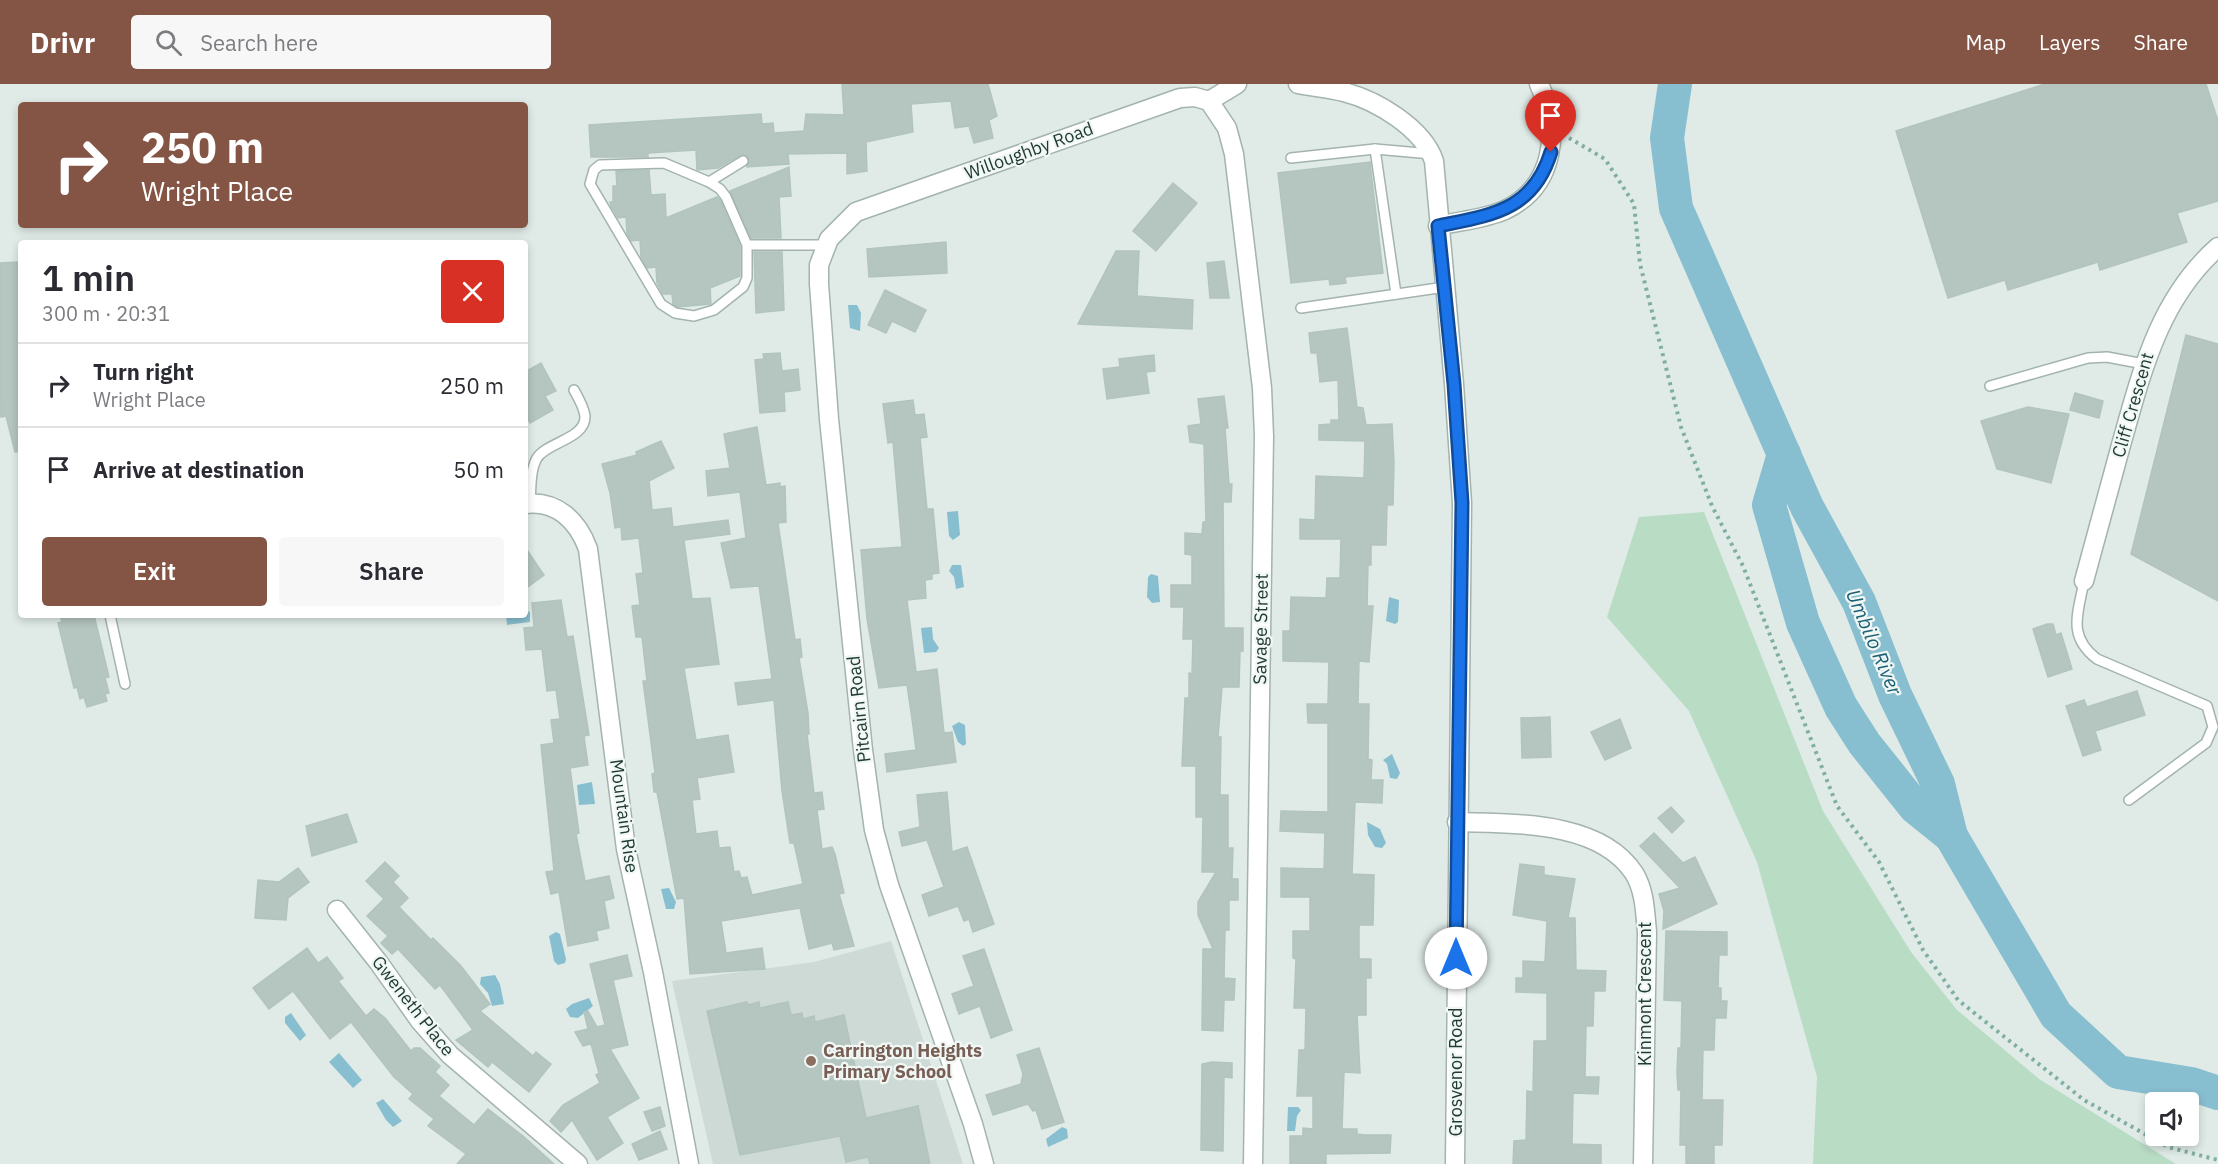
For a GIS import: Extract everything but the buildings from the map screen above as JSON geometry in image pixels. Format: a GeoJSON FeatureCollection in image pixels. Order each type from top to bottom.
{"type":"FeatureCollection","features":[{"type":"Feature","properties":{"kind":"street"},"geometry":{"type":"LineString","coordinates":[[1209,101],[1237,84]]}},
{"type":"Feature","properties":{"kind":"street"},"geometry":{"type":"LineString","coordinates":[[1298,84],[1346,93],[1372,104],[1419,136],[1432,154],[1438,226],[1505,210],[1537,185],[1546,170],[1551,152],[1552,128],[1550,111],[1539,84]]}},
{"type":"Feature","properties":{"kind":"street","name":"Willoughby Road"},"geometry":{"type":"LineString","coordinates":[[828,242],[856,212],[1180,98],[1195,97],[1209,101]]}},
{"type":"Feature","properties":{"kind":"street","name":"Savage Street"},"geometry":{"type":"LineString","coordinates":[[1209,101],[1227,129],[1234,154],[1261,376],[1264,436],[1253,1164]]}},
{"type":"Feature","properties":{"kind":"street","name":"Grosvenor Road"},"geometry":{"type":"LineString","coordinates":[[1438,226],[1462,503],[1455,1164]]}},
{"type":"Feature","properties":{"kind":"street","name":"Pitcairn Road"},"geometry":{"type":"LineString","coordinates":[[828,242],[819,265],[819,285],[829,419],[863,750],[874,830],[889,885],[973,1124],[984,1164]]}},
{"type":"Feature","properties":{"kind":"street","name":"Cliff Crescent"},"geometry":{"type":"LineString","coordinates":[[2084,581],[2144,364],[2172,301],[2204,259],[2218,247]]}},
{"type":"Feature","properties":{"kind":"street","name":"Mountain Rise"},"geometry":{"type":"LineString","coordinates":[[528,504],[551,507],[573,520],[582,532],[588,549],[626,849],[653,972],[689,1164]]}},
{"type":"Feature","properties":{"kind":"street","name":"Kinmont Crescent"},"geometry":{"type":"LineString","coordinates":[[1457,822],[1542,826],[1571,832],[1598,843],[1619,857],[1634,873],[1644,902],[1647,932],[1643,1164]]}},
{"type":"Feature","properties":{"kind":"street","name":"Gweneth Place"},"geometry":{"type":"LineString","coordinates":[[337,910],[379,963],[420,1021],[450,1055],[578,1164]]}},
{"type":"Feature","properties":{"kind":"lane"},"geometry":{"type":"LineString","coordinates":[[1291,158],[1375,149],[1432,154]]}},
{"type":"Feature","properties":{"kind":"lane"},"geometry":{"type":"LineString","coordinates":[[1375,149],[1396,294]]}},
{"type":"Feature","properties":{"kind":"lane"},"geometry":{"type":"LineString","coordinates":[[652,161],[677,167],[709,182],[720,189],[726,197],[747,245],[747,278],[737,293],[704,315],[675,313],[661,304],[590,184],[594,170],[600,165],[652,161]]}},
{"type":"Feature","properties":{"kind":"lane"},"geometry":{"type":"LineString","coordinates":[[709,182],[743,161]]}},
{"type":"Feature","properties":{"kind":"lane"},"geometry":{"type":"LineString","coordinates":[[747,245],[828,242]]}},
{"type":"Feature","properties":{"kind":"lane"},"geometry":{"type":"LineString","coordinates":[[1301,308],[1445,287]]}},
{"type":"Feature","properties":{"kind":"lane"},"geometry":{"type":"LineString","coordinates":[[1990,386],[2088,358],[2107,357],[2144,364]]}},
{"type":"Feature","properties":{"kind":"lane"},"geometry":{"type":"LineString","coordinates":[[528,504],[538,456],[576,431],[584,423],[585,414],[574,390]]}},
{"type":"Feature","properties":{"kind":"lane"},"geometry":{"type":"LineString","coordinates":[[2084,581],[2075,627],[2084,649],[2097,659],[2207,706],[2213,727],[2206,743],[2129,800]]}},
{"type":"Feature","properties":{"kind":"lane"},"geometry":{"type":"LineString","coordinates":[[111,618],[126,684]]}},
{"type":"Feature","properties":{"kind":"path"},"geometry":{"type":"LineString","coordinates":[[1552,128],[1605,159],[1634,204],[1640,264],[1681,427],[1712,506],[1743,566],[1837,806],[1879,862],[1923,950],[1958,1000],[2084,1100],[2168,1147],[2218,1160]]}},
{"type":"Feature","properties":{"kind":"shaded area","name":"Carrington Heights Primary School"},"geometry":{"type":"Polygon","coordinates":[[[891,941],[963,1164],[713,1164],[672,981],[814,962],[891,941]]]}},
{"type":"Feature","properties":{"kind":"green space"},"geometry":{"type":"Polygon","coordinates":[[[1704,512],[1823,811],[1911,952],[1957,1010],[2039,1079],[2176,1164],[1813,1164],[1817,1077],[1757,862],[1689,711],[1607,617],[1639,517],[1704,512]]]}},
{"type":"Feature","properties":{"kind":"water"},"geometry":{"type":"Polygon","coordinates":[[[848,305],[857,305],[861,313],[860,331],[850,328],[848,305]]]}},
{"type":"Feature","properties":{"kind":"water"},"geometry":{"type":"Polygon","coordinates":[[[958,511],[960,535],[953,540],[949,536],[947,512],[958,511]]]}},
{"type":"Feature","properties":{"kind":"water"},"geometry":{"type":"Polygon","coordinates":[[[952,565],[961,565],[964,587],[956,589],[954,577],[949,571],[952,565]]]}},
{"type":"Feature","properties":{"kind":"water"},"geometry":{"type":"Polygon","coordinates":[[[1151,574],[1158,576],[1160,602],[1152,603],[1147,597],[1148,577],[1151,574]]]}},
{"type":"Feature","properties":{"kind":"water"},"geometry":{"type":"Polygon","coordinates":[[[1389,597],[1399,600],[1398,622],[1395,624],[1386,621],[1389,597]]]}},
{"type":"Feature","properties":{"kind":"water"},"geometry":{"type":"Polygon","coordinates":[[[528,611],[530,612],[530,622],[507,625],[506,618],[528,618],[528,611]]]}},
{"type":"Feature","properties":{"kind":"water"},"geometry":{"type":"Polygon","coordinates":[[[932,627],[933,639],[939,648],[936,652],[924,653],[921,628],[932,627]]]}},
{"type":"Feature","properties":{"kind":"water"},"geometry":{"type":"Polygon","coordinates":[[[959,722],[965,725],[966,744],[963,746],[958,742],[952,726],[959,722]]]}},
{"type":"Feature","properties":{"kind":"water"},"geometry":{"type":"Polygon","coordinates":[[[1392,754],[1400,773],[1397,779],[1390,778],[1387,764],[1383,760],[1392,754]]]}},
{"type":"Feature","properties":{"kind":"water"},"geometry":{"type":"Polygon","coordinates":[[[592,782],[595,804],[579,805],[577,785],[592,782]]]}},
{"type":"Feature","properties":{"kind":"water"},"geometry":{"type":"Polygon","coordinates":[[[1367,822],[1380,829],[1386,843],[1382,848],[1375,847],[1368,835],[1367,822]]]}},
{"type":"Feature","properties":{"kind":"water"},"geometry":{"type":"Polygon","coordinates":[[[669,888],[676,902],[674,909],[666,909],[661,889],[669,888]]]}},
{"type":"Feature","properties":{"kind":"water"},"geometry":{"type":"Polygon","coordinates":[[[556,932],[560,934],[566,959],[565,963],[558,965],[554,961],[549,936],[556,932]]]}},
{"type":"Feature","properties":{"kind":"water"},"geometry":{"type":"Polygon","coordinates":[[[495,975],[500,984],[504,1004],[492,1006],[488,993],[480,984],[481,977],[495,975]]]}},
{"type":"Feature","properties":{"kind":"water"},"geometry":{"type":"Polygon","coordinates":[[[589,998],[593,1006],[578,1018],[570,1017],[566,1009],[572,1004],[589,998]]]}},
{"type":"Feature","properties":{"kind":"water"},"geometry":{"type":"Polygon","coordinates":[[[291,1013],[306,1035],[300,1041],[285,1023],[285,1017],[291,1013]]]}},
{"type":"Feature","properties":{"kind":"water"},"geometry":{"type":"Polygon","coordinates":[[[339,1053],[362,1080],[353,1088],[329,1062],[339,1053]]]}},
{"type":"Feature","properties":{"kind":"water"},"geometry":{"type":"Polygon","coordinates":[[[383,1099],[402,1121],[393,1127],[376,1103],[383,1099]]]}},
{"type":"Feature","properties":{"kind":"water"},"geometry":{"type":"Polygon","coordinates":[[[1288,1107],[1298,1107],[1301,1110],[1297,1116],[1295,1131],[1287,1131],[1288,1107]]]}},
{"type":"Feature","properties":{"kind":"water"},"geometry":{"type":"Polygon","coordinates":[[[1062,1127],[1067,1129],[1068,1138],[1048,1147],[1046,1139],[1062,1127]]]}},
{"type":"Feature","properties":{"kind":"waterway","name":"Umbilo River"},"geometry":{"type":"LineString","coordinates":[[1675,84],[1667,138],[1676,208],[1807,507],[1859,602],[1895,695],[1938,784],[1951,836],[2056,1015],[2118,1072],[2191,1084],[2218,1093]]}},
{"type":"Feature","properties":{"kind":"waterway"},"geometry":{"type":"LineString","coordinates":[[1784,454],[1769,505],[1803,623],[1841,707],[1864,743],[1915,807],[1951,836]]}},
{"type":"Feature","properties":{"kind":"place","name":"Carrington Heights Primary School"},"geometry":{"type":"Point","coordinates":[811,1061]}},
{"type":"Feature","properties":{"kind":"route"},"geometry":{"type":"LineString","coordinates":[[1456,958],[1462,503],[1448,309],[1438,226],[1505,210],[1537,185],[1546,170],[1551,152]]}}]}
